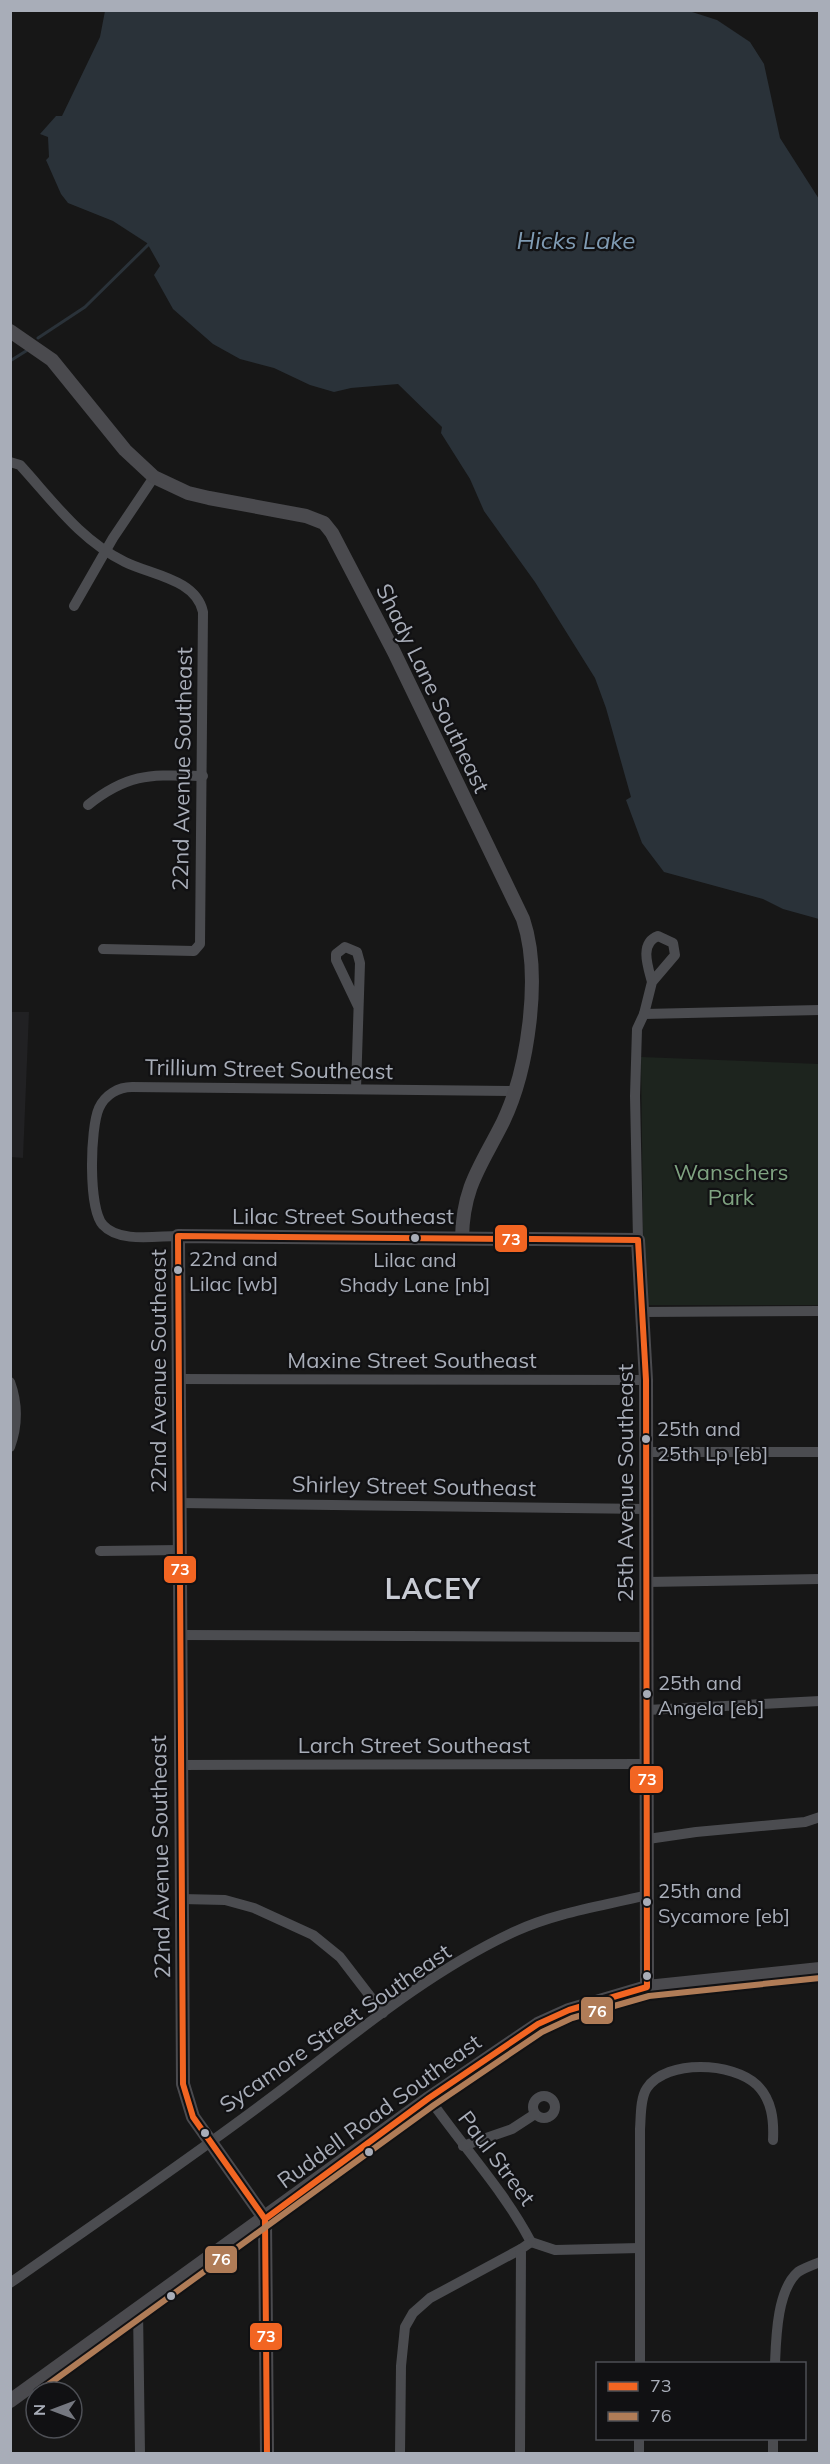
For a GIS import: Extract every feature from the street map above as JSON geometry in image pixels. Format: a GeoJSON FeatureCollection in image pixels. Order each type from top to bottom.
{"type":"FeatureCollection","features":[{"type":"Feature","properties":{"kind":"street","name":"Shady Lane Southeast"},"geometry":{"type":"LineString","coordinates":[[10,331],[52,360],[86,398],[125,450],[154,477],[199,496],[306,516],[324,523],[394,652],[523,919],[531,959],[524,1055],[515,1091],[503,1122],[473,1176],[462,1211],[462,1238]]}},
{"type":"Feature","properties":{"kind":"street"},"geometry":{"type":"LineString","coordinates":[[10,462],[20,465],[67,520],[105,551]]}},
{"type":"Feature","properties":{"kind":"street"},"geometry":{"type":"LineString","coordinates":[[74,606],[105,551],[154,477]]}},
{"type":"Feature","properties":{"kind":"street","name":"22nd Avenue Southeast"},"geometry":{"type":"LineString","coordinates":[[104,949],[194,951],[200,944],[203,776],[203,612],[197,595],[178,583],[125,562],[105,551]]}},
{"type":"Feature","properties":{"kind":"street"},"geometry":{"type":"LineString","coordinates":[[88,805],[115,786],[139,777],[203,776]]}},
{"type":"Feature","properties":{"kind":"street"},"geometry":{"type":"LineString","coordinates":[[356,1089],[360,963],[357,952],[345,947],[336,954],[336,960],[358,1006]]}},
{"type":"Feature","properties":{"kind":"street","name":"25th Avenue Southeast"},"geometry":{"type":"LineString","coordinates":[[647,1987],[646,1380],[638,1240],[635,1096],[637,1029],[644,1014],[652,982]]}},
{"type":"Feature","properties":{"kind":"street"},"geometry":{"type":"LineString","coordinates":[[644,1014],[819,1010]]}},
{"type":"Feature","properties":{"kind":"street","name":"Trillium Street Southeast"},"geometry":{"type":"LineString","coordinates":[[93,1176],[96,1117],[105,1099],[122,1088],[515,1091]]}},
{"type":"Feature","properties":{"kind":"street","name":"Lilac Street Southeast"},"geometry":{"type":"LineString","coordinates":[[93,1176],[94,1201],[102,1225],[114,1233],[136,1237],[638,1240]]}},
{"type":"Feature","properties":{"kind":"street","name":"22nd Avenue Southeast"},"geometry":{"type":"LineString","coordinates":[[178,1236],[183,2084],[193,2117],[265,2218]]}},
{"type":"Feature","properties":{"kind":"street"},"geometry":{"type":"LineString","coordinates":[[643,1312],[819,1311]]}},
{"type":"Feature","properties":{"kind":"street","name":"Maxine Street Southeast"},"geometry":{"type":"LineString","coordinates":[[179,1379],[646,1380]]}},
{"type":"Feature","properties":{"kind":"street"},"geometry":{"type":"LineString","coordinates":[[10,1382],[16,1407],[16,1425],[10,1447]]}},
{"type":"Feature","properties":{"kind":"street"},"geometry":{"type":"LineString","coordinates":[[646,1452],[819,1452]]}},
{"type":"Feature","properties":{"kind":"street","name":"Shirley Street Southeast"},"geometry":{"type":"LineString","coordinates":[[180,1503],[647,1509]]}},
{"type":"Feature","properties":{"kind":"street"},"geometry":{"type":"LineString","coordinates":[[100,1551],[180,1550]]}},
{"type":"Feature","properties":{"kind":"street"},"geometry":{"type":"LineString","coordinates":[[647,1582],[819,1579]]}},
{"type":"Feature","properties":{"kind":"street"},"geometry":{"type":"LineString","coordinates":[[179,1635],[648,1637]]}},
{"type":"Feature","properties":{"kind":"street"},"geometry":{"type":"LineString","coordinates":[[647,1710],[819,1701]]}},
{"type":"Feature","properties":{"kind":"street","name":"Larch Street Southeast"},"geometry":{"type":"LineString","coordinates":[[180,1765],[647,1764]]}},
{"type":"Feature","properties":{"kind":"street"},"geometry":{"type":"LineString","coordinates":[[648,1839],[804,1822],[819,1817]]}},
{"type":"Feature","properties":{"kind":"street","name":"Sycamore Street Southeast"},"geometry":{"type":"LineString","coordinates":[[10,2283],[210,2141],[383,2013],[484,1947],[518,1930],[594,1906],[647,1895]]}},
{"type":"Feature","properties":{"kind":"street"},"geometry":{"type":"LineString","coordinates":[[182,1899],[225,1900],[254,1908],[313,1935],[340,1958],[383,2013]]}},
{"type":"Feature","properties":{"kind":"street","name":"Ruddell Road Southeast"},"geometry":{"type":"LineString","coordinates":[[10,2401],[429,2098],[538,2024],[569,2010],[647,1987],[819,1969]]}},
{"type":"Feature","properties":{"kind":"street"},"geometry":{"type":"LineString","coordinates":[[640,2362],[640,2248],[645,2090],[655,2079],[673,2071],[702,2069],[745,2075],[758,2086],[769,2103],[774,2120],[773,2140]]}},
{"type":"Feature","properties":{"kind":"street","name":"Paul Street"},"geometry":{"type":"LineString","coordinates":[[429,2098],[463,2146],[501,2190],[531,2242]]}},
{"type":"Feature","properties":{"kind":"street"},"geometry":{"type":"LineString","coordinates":[[463,2146],[512,2129],[535,2114]]}},
{"type":"Feature","properties":{"kind":"street"},"geometry":{"type":"LineString","coordinates":[[265,2218],[267,2454]]}},
{"type":"Feature","properties":{"kind":"street"},"geometry":{"type":"LineString","coordinates":[[400,2454],[401,2366],[405,2327],[413,2313],[430,2298],[531,2242],[555,2250],[640,2248]]}},
{"type":"Feature","properties":{"kind":"street"},"geometry":{"type":"LineString","coordinates":[[520,2454],[521,2249]]}},
{"type":"Feature","properties":{"kind":"street"},"geometry":{"type":"LineString","coordinates":[[775,2362],[777,2322],[783,2299],[797,2273],[819,2262]]}},
{"type":"Feature","properties":{"kind":"street"},"geometry":{"type":"LineString","coordinates":[[138,2309],[140,2454]]}},
{"type":"Feature","properties":{"kind":"shaded area"},"geometry":{"type":"Polygon","coordinates":[[[11,1012],[29,1012],[23,1158],[11,1157],[11,1012]]]}},
{"type":"Feature","properties":{"kind":"green space","name":"Wanschers Park"},"geometry":{"type":"Polygon","coordinates":[[[641,1057],[819,1064],[819,1305],[644,1305],[641,1057]]]}},
{"type":"Feature","properties":{"kind":"water","name":"Hicks Lake"},"geometry":{"type":"Polygon","coordinates":[[[105,11],[689,11],[717,20],[750,42],[764,64],[780,138],[819,199],[819,919],[783,909],[763,899],[664,872],[642,843],[626,800],[631,797],[606,708],[595,678],[535,582],[484,511],[470,479],[441,433],[442,427],[398,384],[351,388],[334,392],[310,385],[274,368],[240,359],[213,344],[173,309],[154,275],[160,266],[147,243],[113,221],[68,203],[61,194],[46,160],[49,157],[48,137],[40,134],[56,116],[62,116],[100,37],[105,11]]]}},
{"type":"Feature","properties":{"kind":"waterway"},"geometry":{"type":"LineString","coordinates":[[38,338],[85,307],[150,243]]}},
{"type":"Feature","properties":{"kind":"waterway"},"geometry":{"type":"LineString","coordinates":[[10,361],[26,351]]}},
{"type":"Feature","properties":{"kind":"transit line","name":"73"},"geometry":{"type":"LineString","coordinates":[[178,1236],[638,1240],[646,1380],[647,1987],[569,2010],[538,2024],[429,2098],[265,2219],[193,2117],[183,2084],[178,1236]]}},
{"type":"Feature","properties":{"kind":"transit line","name":"76"},"geometry":{"type":"LineString","coordinates":[[55,2380],[434,2105],[542,2032],[572,2018],[649,1996],[820,1978]]}},
{"type":"Feature","properties":{"kind":"transit line","name":"73"},"geometry":{"type":"LineString","coordinates":[[265,2219],[267,2454]]}},
{"type":"Feature","properties":{"kind":"place","name":"Lilac and Shady Lane [nb]"},"geometry":{"type":"Point","coordinates":[415,1238]}},
{"type":"Feature","properties":{"kind":"place","name":"22nd and Lilac [wb]"},"geometry":{"type":"Point","coordinates":[178,1270]}},
{"type":"Feature","properties":{"kind":"place","name":"25th and 25th Lp [eb]"},"geometry":{"type":"Point","coordinates":[646,1439]}},
{"type":"Feature","properties":{"kind":"place","name":"25th and Angela [eb]"},"geometry":{"type":"Point","coordinates":[647,1694]}},
{"type":"Feature","properties":{"kind":"place","name":"25th and Sycamore [eb]"},"geometry":{"type":"Point","coordinates":[647,1902]}},
{"type":"Feature","properties":{"kind":"district","name":"LACEY"},"geometry":{"type":"Point","coordinates":[433,1588]}}]}
